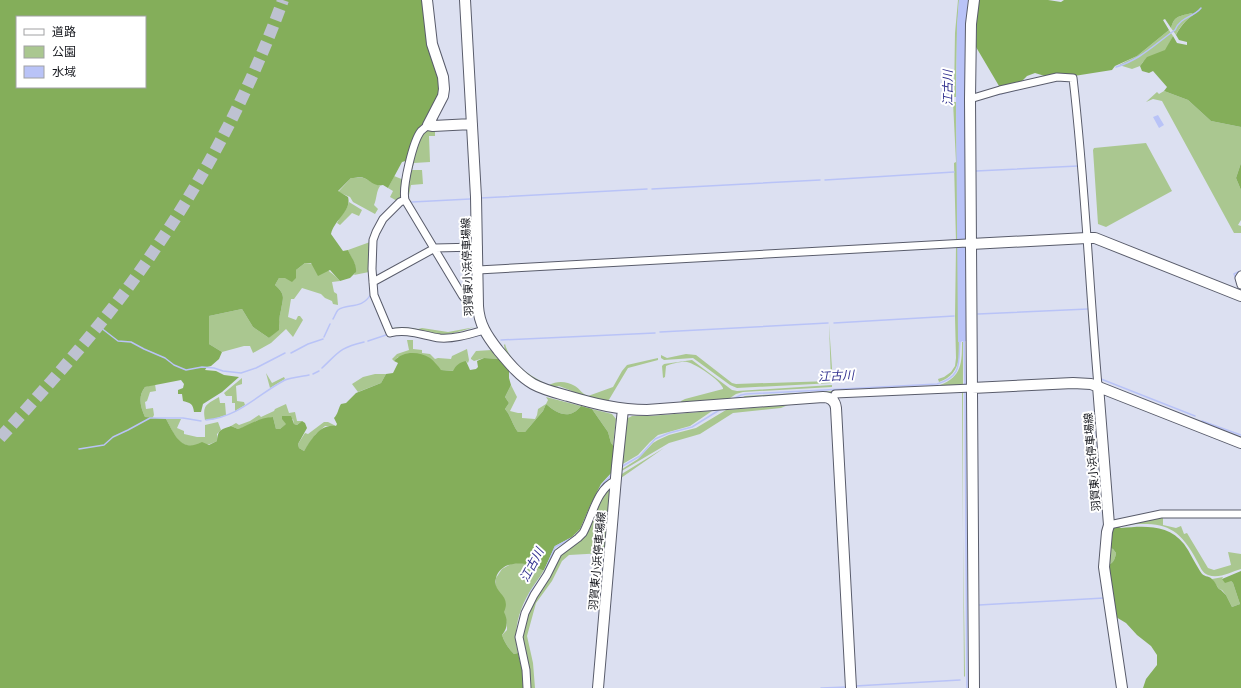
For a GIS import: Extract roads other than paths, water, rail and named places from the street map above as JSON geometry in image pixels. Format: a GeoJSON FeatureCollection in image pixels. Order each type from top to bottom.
{"type":"FeatureCollection","features":[{"type":"Feature","properties":{"kind":"street"},"geometry":{"type":"LineString","coordinates":[[427,0],[431,39],[443,77],[444,89],[443,96],[428,125],[421,130],[416,140],[404,188],[405,200],[465,298],[474,307],[478,306]]}},
{"type":"Feature","properties":{"kind":"street","name":"羽賀東小浜停車場線"},"geometry":{"type":"LineString","coordinates":[[465,0],[478,247],[478,306],[480,320],[484,330],[513,367],[534,384],[582,400],[623,409],[616,473],[598,688]]}},
{"type":"Feature","properties":{"kind":"street"},"geometry":{"type":"LineString","coordinates":[[974,0],[971,24],[967,388],[974,688]]}},
{"type":"Feature","properties":{"kind":"street"},"geometry":{"type":"LineString","coordinates":[[970,98],[1057,78],[1073,78],[1098,386]]}},
{"type":"Feature","properties":{"kind":"street"},"geometry":{"type":"LineString","coordinates":[[428,125],[472,124]]}},
{"type":"Feature","properties":{"kind":"street"},"geometry":{"type":"LineString","coordinates":[[405,200],[400,202],[386,216],[374,235],[372,257],[375,301],[390,333],[402,331],[442,338],[484,330]]}},
{"type":"Feature","properties":{"kind":"street"},"geometry":{"type":"LineString","coordinates":[[478,270],[1095,238],[1241,295]]}},
{"type":"Feature","properties":{"kind":"street"},"geometry":{"type":"LineString","coordinates":[[373,282],[435,248],[478,247]]}},
{"type":"Feature","properties":{"kind":"street"},"geometry":{"type":"LineString","coordinates":[[1241,275],[1239,278],[1241,285]]}},
{"type":"Feature","properties":{"kind":"street"},"geometry":{"type":"LineString","coordinates":[[833,400],[835,394],[1084,382],[1098,386],[1241,442]]}},
{"type":"Feature","properties":{"kind":"street","name":"羽賀東小浜停車場線"},"geometry":{"type":"LineString","coordinates":[[1098,386],[1109,525],[1104,567],[1122,688]]}},
{"type":"Feature","properties":{"kind":"street"},"geometry":{"type":"LineString","coordinates":[[623,409],[647,410],[823,397],[829,397],[833,400],[836,408],[851,688]]}},
{"type":"Feature","properties":{"kind":"street"},"geometry":{"type":"LineString","coordinates":[[527,688],[526,670],[519,637],[528,606],[547,575],[558,553],[583,533],[604,490],[611,483],[616,473]]}},
{"type":"Feature","properties":{"kind":"street"},"geometry":{"type":"LineString","coordinates":[[1109,525],[1161,514],[1241,514]]}},
{"type":"Feature","properties":{"kind":"water"},"geometry":{"type":"Polygon","coordinates":[[[959,0],[968,0],[966,21],[965,96],[966,341],[958,342],[956,102],[957,24],[959,0]]]}},
{"type":"Feature","properties":{"kind":"water"},"geometry":{"type":"Polygon","coordinates":[[[1158,115],[1164,125],[1159,128],[1153,117],[1158,115]]]}},
{"type":"Feature","properties":{"kind":"waterway"},"geometry":{"type":"LineString","coordinates":[[1116,67],[1133,60],[1147,51],[1175,30],[1180,22],[1201,8]]}},
{"type":"Feature","properties":{"kind":"waterway"},"geometry":{"type":"LineString","coordinates":[[996,95],[1024,88]]}},
{"type":"Feature","properties":{"kind":"waterway"},"geometry":{"type":"LineString","coordinates":[[976,171],[1078,166]]}},
{"type":"Feature","properties":{"kind":"waterway"},"geometry":{"type":"LineString","coordinates":[[825,180],[954,172]]}},
{"type":"Feature","properties":{"kind":"waterway"},"geometry":{"type":"LineString","coordinates":[[652,189],[820,180]]}},
{"type":"Feature","properties":{"kind":"waterway"},"geometry":{"type":"LineString","coordinates":[[480,198],[647,189]]}},
{"type":"Feature","properties":{"kind":"waterway"},"geometry":{"type":"LineString","coordinates":[[412,202],[470,199]]}},
{"type":"Feature","properties":{"kind":"waterway"},"geometry":{"type":"LineString","coordinates":[[1236,279],[1234,274],[1238,272]]}},
{"type":"Feature","properties":{"kind":"waterway"},"geometry":{"type":"LineString","coordinates":[[333,319],[338,310],[359,304],[367,299],[371,294]]}},
{"type":"Feature","properties":{"kind":"waterway"},"geometry":{"type":"LineString","coordinates":[[978,314],[1088,309]]}},
{"type":"Feature","properties":{"kind":"waterway"},"geometry":{"type":"LineString","coordinates":[[834,323],[954,316]]}},
{"type":"Feature","properties":{"kind":"waterway"},"geometry":{"type":"LineString","coordinates":[[660,332],[828,323]]}},
{"type":"Feature","properties":{"kind":"waterway"},"geometry":{"type":"LineString","coordinates":[[96,324],[118,341],[131,342],[186,370],[202,367],[241,373],[256,368],[285,353]]}},
{"type":"Feature","properties":{"kind":"waterway"},"geometry":{"type":"LineString","coordinates":[[324,337],[330,324]]}},
{"type":"Feature","properties":{"kind":"waterway"},"geometry":{"type":"LineString","coordinates":[[501,340],[655,333]]}},
{"type":"Feature","properties":{"kind":"waterway"},"geometry":{"type":"LineString","coordinates":[[368,341],[389,334]]}},
{"type":"Feature","properties":{"kind":"waterway"},"geometry":{"type":"LineString","coordinates":[[475,336],[480,335]]}},
{"type":"Feature","properties":{"kind":"waterway"},"geometry":{"type":"LineString","coordinates":[[291,353],[308,344],[323,339]]}},
{"type":"Feature","properties":{"kind":"waterway"},"geometry":{"type":"LineString","coordinates":[[964,340],[965,386]]}},
{"type":"Feature","properties":{"kind":"waterway","name":"江古川"},"geometry":{"type":"LineString","coordinates":[[733,399],[746,394],[937,384],[951,377],[958,368],[960,341]]}},
{"type":"Feature","properties":{"kind":"waterway"},"geometry":{"type":"LineString","coordinates":[[322,368],[336,354],[344,349],[364,342]]}},
{"type":"Feature","properties":{"kind":"waterway"},"geometry":{"type":"LineString","coordinates":[[313,374],[319,371]]}},
{"type":"Feature","properties":{"kind":"waterway"},"geometry":{"type":"LineString","coordinates":[[206,420],[218,418],[238,410],[285,380],[309,375]]}},
{"type":"Feature","properties":{"kind":"waterway"},"geometry":{"type":"LineString","coordinates":[[1101,379],[1195,416]]}},
{"type":"Feature","properties":{"kind":"waterway"},"geometry":{"type":"LineString","coordinates":[[965,392],[967,688]]}},
{"type":"Feature","properties":{"kind":"waterway","name":"江古川"},"geometry":{"type":"LineString","coordinates":[[621,467],[640,456],[655,439],[669,433],[692,427],[721,409]]}},
{"type":"Feature","properties":{"kind":"waterway"},"geometry":{"type":"LineString","coordinates":[[79,449],[104,445],[113,437],[150,418],[183,418],[201,421]]}},
{"type":"Feature","properties":{"kind":"waterway"},"geometry":{"type":"LineString","coordinates":[[1202,421],[1241,435]]}},
{"type":"Feature","properties":{"kind":"waterway","name":"江古川"},"geometry":{"type":"LineString","coordinates":[[598,492],[611,475]]}},
{"type":"Feature","properties":{"kind":"waterway","name":"江古川"},"geometry":{"type":"LineString","coordinates":[[522,612],[530,593],[543,575],[555,547],[572,538]]}},
{"type":"Feature","properties":{"kind":"waterway"},"geometry":{"type":"LineString","coordinates":[[979,605],[1104,598]]}},
{"type":"Feature","properties":{"kind":"waterway","name":"江古川"},"geometry":{"type":"LineString","coordinates":[[517,633],[521,615]]}},
{"type":"Feature","properties":{"kind":"waterway"},"geometry":{"type":"LineString","coordinates":[[855,686],[960,680]]}},
{"type":"Feature","properties":{"kind":"waterway"},"geometry":{"type":"LineString","coordinates":[[821,688],[847,687]]}},
{"type":"Feature","properties":{"kind":"tunnel"},"geometry":{"type":"LineString","coordinates":[[0,438],[101,323],[138,274],[174,220],[193,190],[227,129],[257,65],[283,0]]}}]}
